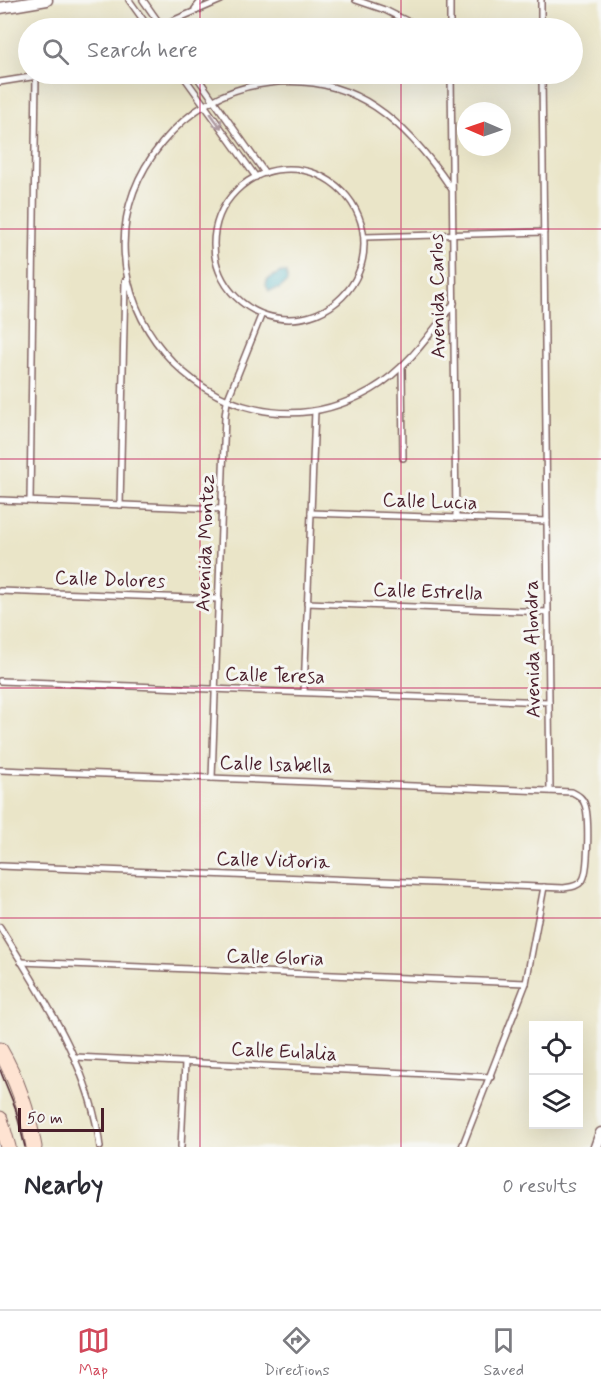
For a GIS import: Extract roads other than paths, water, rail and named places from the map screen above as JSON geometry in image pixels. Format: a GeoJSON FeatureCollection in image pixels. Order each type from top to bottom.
{"type":"FeatureCollection","features":[{"type":"Feature","properties":{"kind":"street"},"geometry":{"type":"LineString","coordinates":[[0,8],[47,0]]}},
{"type":"Feature","properties":{"kind":"street"},"geometry":{"type":"LineString","coordinates":[[0,1050],[22,1099],[34,1147]]}},
{"type":"Feature","properties":{"kind":"street"},"geometry":{"type":"LineString","coordinates":[[0,1119],[8,1147]]}},
{"type":"Feature","properties":{"kind":"street"},"geometry":{"type":"LineString","coordinates":[[596,1147],[601,1133]]}},
{"type":"Feature","properties":{"kind":"lane"},"geometry":{"type":"LineString","coordinates":[[129,0],[142,18]]}},
{"type":"Feature","properties":{"kind":"lane"},"geometry":{"type":"LineString","coordinates":[[143,0],[154,18]]}},
{"type":"Feature","properties":{"kind":"lane"},"geometry":{"type":"LineString","coordinates":[[194,10],[202,0]]}},
{"type":"Feature","properties":{"kind":"lane"},"geometry":{"type":"LineString","coordinates":[[179,18],[221,0]]}},
{"type":"Feature","properties":{"kind":"lane"},"geometry":{"type":"LineString","coordinates":[[356,0],[401,18]]}},
{"type":"Feature","properties":{"kind":"lane"},"geometry":{"type":"LineString","coordinates":[[450,0],[450,18]]}},
{"type":"Feature","properties":{"kind":"lane"},"geometry":{"type":"LineString","coordinates":[[541,0],[541,18]]}},
{"type":"Feature","properties":{"kind":"lane"},"geometry":{"type":"LineString","coordinates":[[0,82],[18,80]]}},
{"type":"Feature","properties":{"kind":"lane"},"geometry":{"type":"LineString","coordinates":[[30,501],[36,84]]}},
{"type":"Feature","properties":{"kind":"lane"},"geometry":{"type":"LineString","coordinates":[[189,84],[256,177]]}},
{"type":"Feature","properties":{"kind":"lane"},"geometry":{"type":"LineString","coordinates":[[202,84],[265,173]]}},
{"type":"Feature","properties":{"kind":"lane"},"geometry":{"type":"LineString","coordinates":[[120,505],[127,223],[140,178],[150,158],[164,140],[181,121],[203,104],[235,90],[265,84]]}},
{"type":"Feature","properties":{"kind":"lane"},"geometry":{"type":"LineString","coordinates":[[312,84],[348,92],[388,114],[427,153],[451,188]]}},
{"type":"Feature","properties":{"kind":"lane","name":"Avenida Carlos"},"geometry":{"type":"LineString","coordinates":[[450,84],[456,518]]}},
{"type":"Feature","properties":{"kind":"lane","name":"Avenida Alondra"},"geometry":{"type":"LineString","coordinates":[[542,84],[550,791]]}},
{"type":"Feature","properties":{"kind":"lane"},"geometry":{"type":"LineString","coordinates":[[280,169],[304,170],[327,178],[346,193],[359,214],[365,237],[363,260],[356,281],[342,299],[323,312],[302,319],[261,316],[240,301],[226,285],[217,265],[214,244],[217,223],[226,203],[240,187],[265,173],[280,169]]}},
{"type":"Feature","properties":{"kind":"lane"},"geometry":{"type":"LineString","coordinates":[[365,237],[544,232]]}},
{"type":"Feature","properties":{"kind":"lane"},"geometry":{"type":"LineString","coordinates":[[125,272],[139,316],[159,347],[196,383],[227,401],[271,411],[315,411],[342,403],[373,389],[402,367],[454,303]]}},
{"type":"Feature","properties":{"kind":"lane","name":"Avenida Montez"},"geometry":{"type":"LineString","coordinates":[[212,778],[227,401],[261,316]]}},
{"type":"Feature","properties":{"kind":"lane"},"geometry":{"type":"LineString","coordinates":[[402,367],[403,458]]}},
{"type":"Feature","properties":{"kind":"lane"},"geometry":{"type":"LineString","coordinates":[[304,692],[315,411]]}},
{"type":"Feature","properties":{"kind":"lane"},"geometry":{"type":"LineString","coordinates":[[0,500],[222,509]]}},
{"type":"Feature","properties":{"kind":"lane","name":"Calle Lucia"},"geometry":{"type":"LineString","coordinates":[[311,513],[547,521]]}},
{"type":"Feature","properties":{"kind":"lane","name":"Calle Dolores"},"geometry":{"type":"LineString","coordinates":[[0,591],[219,599]]}},
{"type":"Feature","properties":{"kind":"lane","name":"Calle Estrella"},"geometry":{"type":"LineString","coordinates":[[307,603],[548,612]]}},
{"type":"Feature","properties":{"kind":"lane","name":"Calle Teresa"},"geometry":{"type":"LineString","coordinates":[[0,681],[549,702]]}},
{"type":"Feature","properties":{"kind":"lane","name":"Calle Isabella"},"geometry":{"type":"LineString","coordinates":[[0,770],[550,791]]}},
{"type":"Feature","properties":{"kind":"lane"},"geometry":{"type":"LineString","coordinates":[[462,1147],[526,983],[544,887],[576,886],[583,880],[587,870],[586,806],[580,796],[572,792],[550,791]]}},
{"type":"Feature","properties":{"kind":"lane","name":"Calle Victoria"},"geometry":{"type":"LineString","coordinates":[[0,866],[544,887]]}},
{"type":"Feature","properties":{"kind":"lane"},"geometry":{"type":"LineString","coordinates":[[0,927],[75,1058],[98,1133],[100,1147]]}},
{"type":"Feature","properties":{"kind":"lane","name":"Calle Gloria"},"geometry":{"type":"LineString","coordinates":[[21,962],[526,983]]}},
{"type":"Feature","properties":{"kind":"lane","name":"Calle Eulalia"},"geometry":{"type":"LineString","coordinates":[[75,1058],[491,1077]]}},
{"type":"Feature","properties":{"kind":"lane"},"geometry":{"type":"LineString","coordinates":[[182,1147],[185,1063]]}},
{"type":"Feature","properties":{"kind":"water"},"geometry":{"type":"Polygon","coordinates":[[[281,272],[287,273],[287,282],[279,289],[269,291],[266,285],[267,280],[281,272]]]}},
{"type":"Feature","properties":{"kind":"tram line"},"geometry":{"type":"LineString","coordinates":[[0,1070],[15,1107],[25,1147]]}}]}
